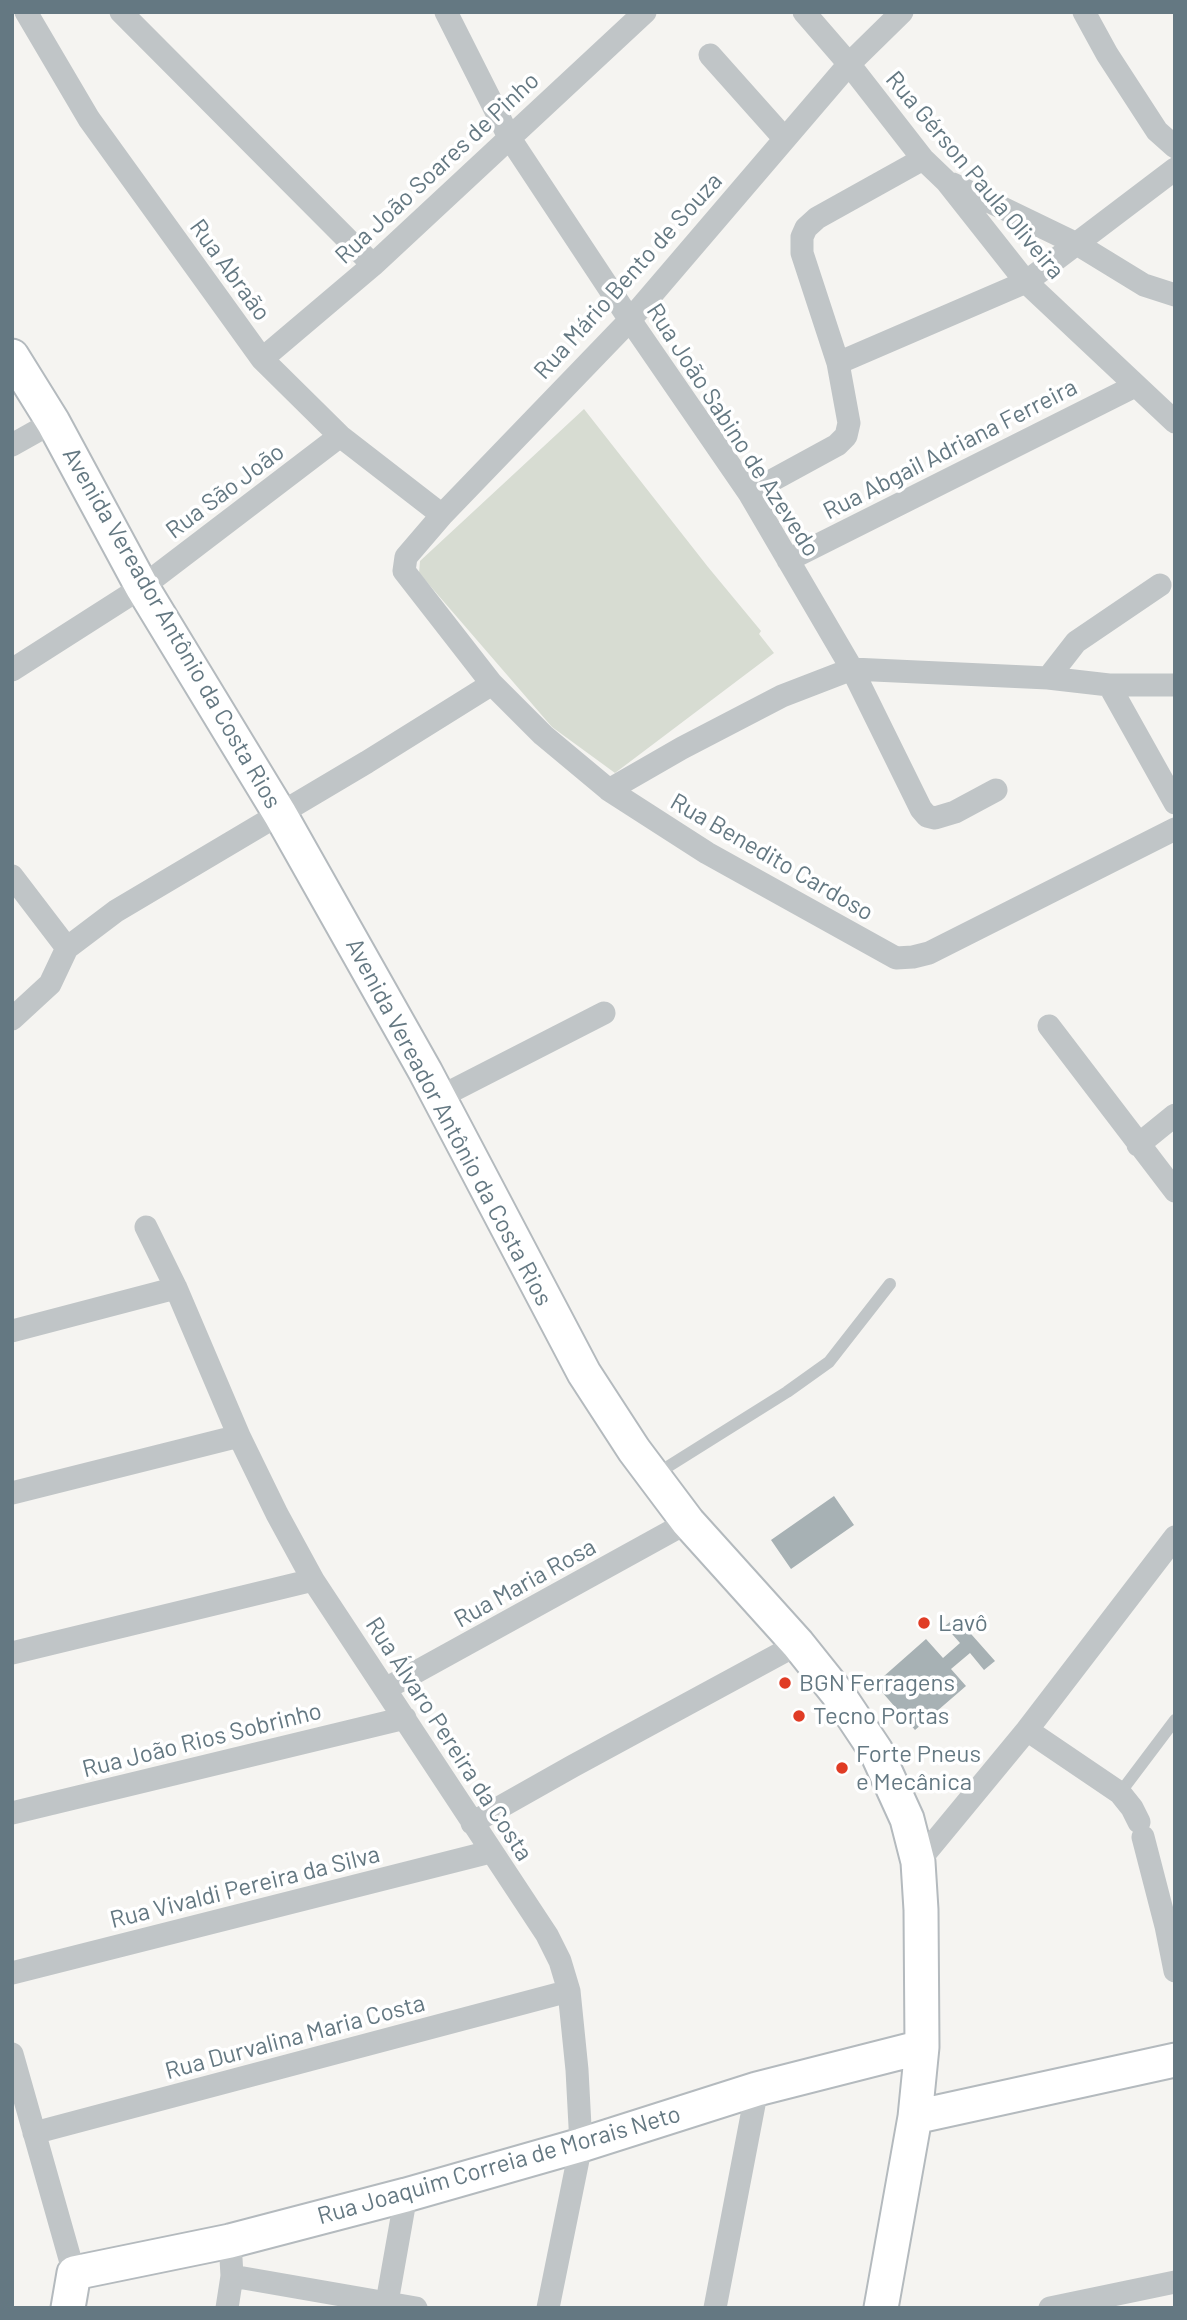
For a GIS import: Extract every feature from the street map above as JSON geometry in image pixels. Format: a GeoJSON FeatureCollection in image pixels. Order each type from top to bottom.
{"type":"FeatureCollection","features":[{"type":"Feature","properties":{"kind":"main road","name":"Avenida Vereador Antônio da Costa Rios"},"geometry":{"type":"LineString","coordinates":[[12,356],[53,422],[142,587],[280,814],[440,1097],[584,1373],[653,1476],[688,1522],[798,1644],[838,1694],[876,1751],[907,1819],[918,1862],[922,2047],[915,2117],[881,2308]]}},
{"type":"Feature","properties":{"kind":"main road","name":"Rua Joaquim Correia de Morais Neto"},"geometry":{"type":"LineString","coordinates":[[74,2273],[230,2241],[406,2195],[580,2145],[757,2089],[922,2047]]}},
{"type":"Feature","properties":{"kind":"main road"},"geometry":{"type":"LineString","coordinates":[[915,2117],[1175,2060]]}},
{"type":"Feature","properties":{"kind":"main road"},"geometry":{"type":"LineString","coordinates":[[68,2308],[74,2273]]}},
{"type":"Feature","properties":{"kind":"street","name":"Rua Abraão"},"geometry":{"type":"LineString","coordinates":[[26,12],[89,119],[262,359],[340,436],[442,515]]}},
{"type":"Feature","properties":{"kind":"street"},"geometry":{"type":"LineString","coordinates":[[121,12],[373,265]]}},
{"type":"Feature","properties":{"kind":"street","name":"Rua João Sabino de Azevedo"},"geometry":{"type":"LineString","coordinates":[[446,12],[509,137],[749,493],[852,669],[920,809],[927,816],[935,818],[955,812],[996,790]]}},
{"type":"Feature","properties":{"kind":"street","name":"Rua João Soares de Pinho"},"geometry":{"type":"LineString","coordinates":[[262,359],[373,265],[645,12]]}},
{"type":"Feature","properties":{"kind":"street","name":"Rua Gérson Paula Oliveira"},"geometry":{"type":"LineString","coordinates":[[804,12],[849,64],[923,159],[947,182],[1026,282],[1175,422]]}},
{"type":"Feature","properties":{"kind":"street","name":"Rua Mário Bento de Souza"},"geometry":{"type":"LineString","coordinates":[[408,579],[404,571],[407,556],[442,515],[630,320],[849,64],[902,12]]}},
{"type":"Feature","properties":{"kind":"street"},"geometry":{"type":"LineString","coordinates":[[1084,12],[1107,54],[1157,131],[1175,147]]}},
{"type":"Feature","properties":{"kind":"street"},"geometry":{"type":"LineString","coordinates":[[710,55],[784,138]]}},
{"type":"Feature","properties":{"kind":"street"},"geometry":{"type":"LineString","coordinates":[[749,493],[837,445],[846,436],[849,424],[838,363],[803,253],[806,228],[817,218],[923,159]]}},
{"type":"Feature","properties":{"kind":"street"},"geometry":{"type":"LineString","coordinates":[[838,363],[1026,282],[1175,169]]}},
{"type":"Feature","properties":{"kind":"street"},"geometry":{"type":"LineString","coordinates":[[947,182],[1077,244],[1144,285],[1175,295]]}},
{"type":"Feature","properties":{"kind":"street","name":"Rua Abgail Adriana Ferreira"},"geometry":{"type":"LineString","coordinates":[[788,560],[1135,386]]}},
{"type":"Feature","properties":{"kind":"street"},"geometry":{"type":"LineString","coordinates":[[12,445],[53,422]]}},
{"type":"Feature","properties":{"kind":"street","name":"Rua São João"},"geometry":{"type":"LineString","coordinates":[[12,670],[142,587],[340,436]]}},
{"type":"Feature","properties":{"kind":"street","name":"Rua Benedito Cardoso"},"geometry":{"type":"LineString","coordinates":[[408,579],[492,684],[543,735],[610,790],[707,853],[896,958],[929,953],[1175,829]]}},
{"type":"Feature","properties":{"kind":"street"},"geometry":{"type":"LineString","coordinates":[[1048,678],[1076,642],[1160,585]]}},
{"type":"Feature","properties":{"kind":"street"},"geometry":{"type":"LineString","coordinates":[[610,790],[682,748],[782,696],[852,669],[1048,678],[1109,685],[1175,685]]}},
{"type":"Feature","properties":{"kind":"street"},"geometry":{"type":"LineString","coordinates":[[12,1019],[50,984],[67,948],[116,911],[492,684]]}},
{"type":"Feature","properties":{"kind":"street"},"geometry":{"type":"LineString","coordinates":[[1109,685],[1175,803]]}},
{"type":"Feature","properties":{"kind":"street"},"geometry":{"type":"LineString","coordinates":[[12,877],[67,948]]}},
{"type":"Feature","properties":{"kind":"street"},"geometry":{"type":"LineString","coordinates":[[440,1097],[604,1013]]}},
{"type":"Feature","properties":{"kind":"street"},"geometry":{"type":"LineString","coordinates":[[1049,1026],[1175,1191]]}},
{"type":"Feature","properties":{"kind":"street"},"geometry":{"type":"LineString","coordinates":[[1138,1145],[1175,1115]]}},
{"type":"Feature","properties":{"kind":"street","name":"Rua Álvaro Pereira da Costa"},"geometry":{"type":"LineString","coordinates":[[146,1227],[176,1288],[239,1436],[276,1514],[313,1580],[387,1688],[490,1852],[547,1936],[560,1962],[569,1991],[577,2070],[580,2145],[548,2308]]}},
{"type":"Feature","properties":{"kind":"street"},"geometry":{"type":"LineString","coordinates":[[12,1331],[176,1288]]}},
{"type":"Feature","properties":{"kind":"street"},"geometry":{"type":"LineString","coordinates":[[12,1493],[239,1436]]}},
{"type":"Feature","properties":{"kind":"street","name":"Rua Maria Rosa"},"geometry":{"type":"LineString","coordinates":[[387,1688],[688,1522]]}},
{"type":"Feature","properties":{"kind":"street"},"geometry":{"type":"LineString","coordinates":[[918,1862],[1027,1730],[1175,1537]]}},
{"type":"Feature","properties":{"kind":"street"},"geometry":{"type":"LineString","coordinates":[[12,1653],[313,1580]]}},
{"type":"Feature","properties":{"kind":"street"},"geometry":{"type":"LineString","coordinates":[[472,1824],[572,1766],[798,1644]]}},
{"type":"Feature","properties":{"kind":"street","name":"Rua João Rios Sobrinho"},"geometry":{"type":"LineString","coordinates":[[12,1813],[405,1718]]}},
{"type":"Feature","properties":{"kind":"street"},"geometry":{"type":"LineString","coordinates":[[1027,1730],[1119,1793],[1132,1808],[1171,1924],[1175,1971]]}},
{"type":"Feature","properties":{"kind":"street","name":"Rua Vivaldi Pereira da Silva"},"geometry":{"type":"LineString","coordinates":[[12,1973],[490,1852]]}},
{"type":"Feature","properties":{"kind":"street","name":"Rua Durvalina Maria Costa"},"geometry":{"type":"LineString","coordinates":[[34,2133],[569,1991]]}},
{"type":"Feature","properties":{"kind":"street"},"geometry":{"type":"LineString","coordinates":[[12,2054],[74,2273]]}},
{"type":"Feature","properties":{"kind":"street"},"geometry":{"type":"LineString","coordinates":[[715,2308],[757,2089]]}},
{"type":"Feature","properties":{"kind":"street"},"geometry":{"type":"LineString","coordinates":[[386,2305],[406,2195]]}},
{"type":"Feature","properties":{"kind":"street"},"geometry":{"type":"LineString","coordinates":[[227,2308],[232,2276],[230,2241]]}},
{"type":"Feature","properties":{"kind":"street"},"geometry":{"type":"LineString","coordinates":[[232,2276],[386,2305],[416,2308]]}},
{"type":"Feature","properties":{"kind":"street"},"geometry":{"type":"LineString","coordinates":[[1050,2308],[1175,2282]]}},
{"type":"Feature","properties":{"kind":"lane"},"geometry":{"type":"LineString","coordinates":[[653,1476],[787,1392],[829,1362],[890,1284]]}},
{"type":"Feature","properties":{"kind":"lane"},"geometry":{"type":"LineString","coordinates":[[1119,1793],[1175,1720]]}},
{"type":"Feature","properties":{"kind":"shaded area"},"geometry":{"type":"Polygon","coordinates":[[[584,409],[761,631],[759,634],[774,653],[615,773],[552,727],[419,573],[420,561],[584,409]]]}},
{"type":"Feature","properties":{"kind":"building"},"geometry":{"type":"Polygon","coordinates":[[[834,1496],[854,1525],[791,1569],[771,1540],[834,1496]]]}},
{"type":"Feature","properties":{"kind":"building"},"geometry":{"type":"Polygon","coordinates":[[[956,1617],[995,1661],[984,1670],[970,1653],[951,1669],[966,1686],[915,1730],[875,1684],[926,1639],[943,1658],[960,1643],[945,1626],[956,1617]]]}},
{"type":"Feature","properties":{"kind":"place","name":"Lavô"},"geometry":{"type":"Point","coordinates":[924,1623]}},
{"type":"Feature","properties":{"kind":"place","name":"BGN Ferragens"},"geometry":{"type":"Point","coordinates":[785,1683]}},
{"type":"Feature","properties":{"kind":"place","name":"Tecno Portas"},"geometry":{"type":"Point","coordinates":[799,1716]}},
{"type":"Feature","properties":{"kind":"place","name":"Forte Pneus e Mecânica"},"geometry":{"type":"Point","coordinates":[842,1768]}}]}
